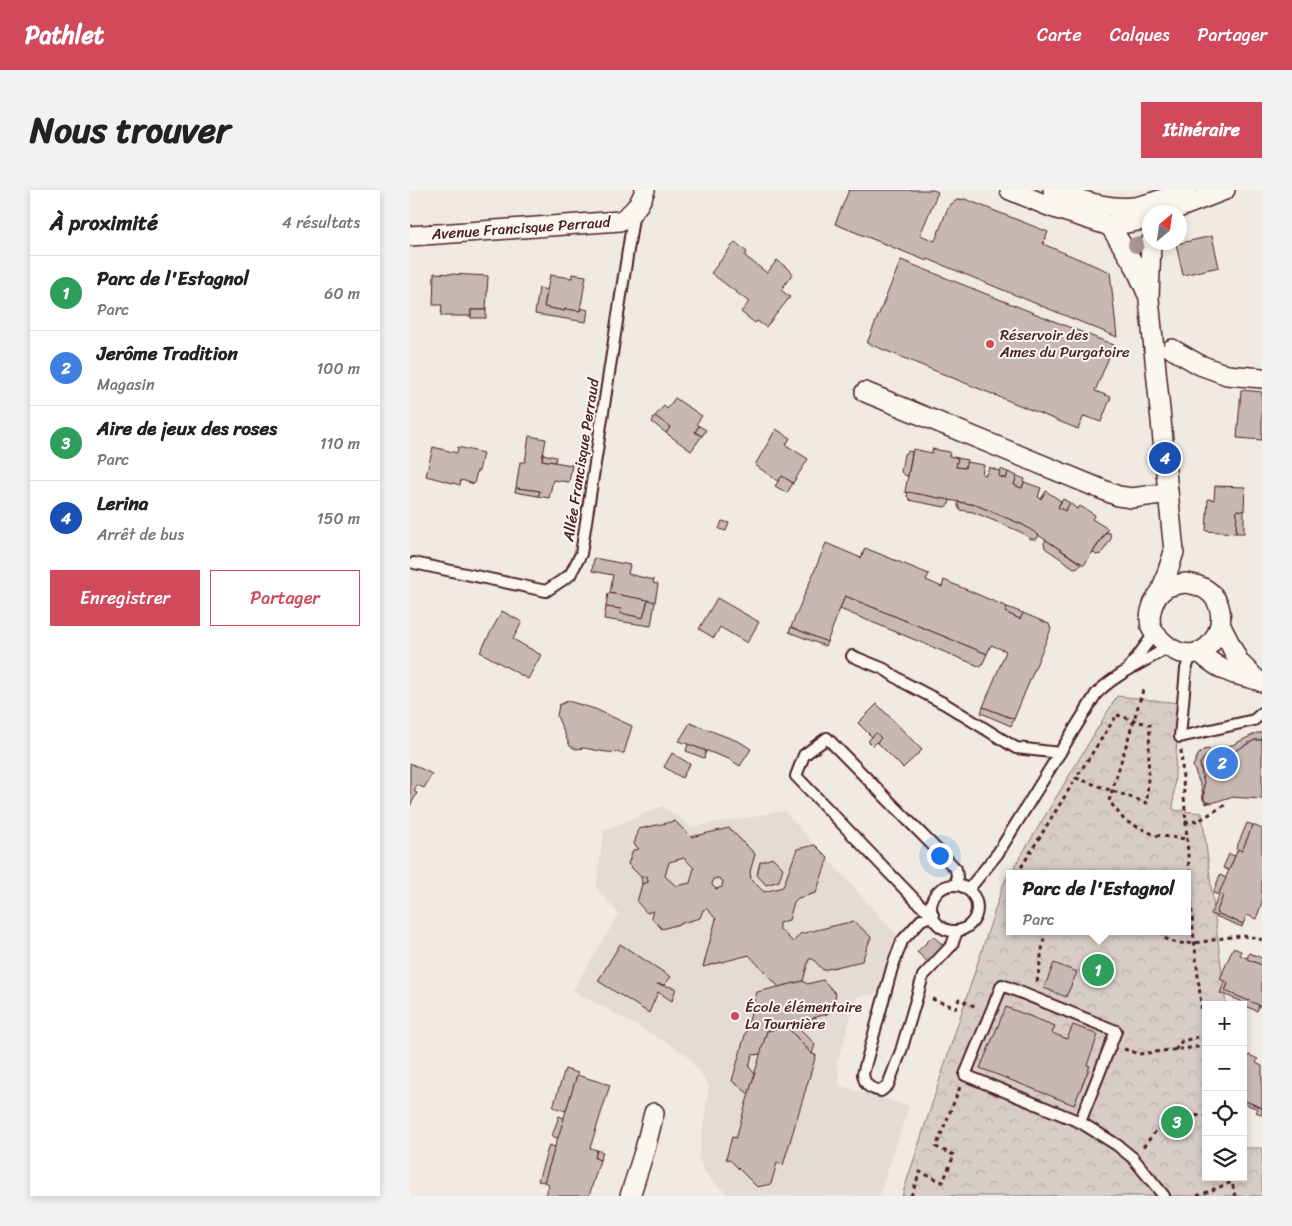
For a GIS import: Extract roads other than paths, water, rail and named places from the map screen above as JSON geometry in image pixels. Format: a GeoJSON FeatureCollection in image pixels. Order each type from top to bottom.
{"type":"FeatureCollection","features":[{"type":"Feature","properties":{"kind":"street","name":"Avenue Francisque Perraud"},"geometry":{"type":"LineString","coordinates":[[410,236],[620,221],[630,215],[637,207],[645,190]]}},
{"type":"Feature","properties":{"kind":"street"},"geometry":{"type":"LineString","coordinates":[[1010,190],[1051,207],[1110,226],[1135,266],[1149,299]]}},
{"type":"Feature","properties":{"kind":"street"},"geometry":{"type":"LineString","coordinates":[[1053,190],[1089,202],[1140,213]]}},
{"type":"Feature","properties":{"kind":"street"},"geometry":{"type":"LineString","coordinates":[[1110,226],[1166,199],[1186,194],[1225,190]]}},
{"type":"Feature","properties":{"kind":"street"},"geometry":{"type":"LineString","coordinates":[[1175,205],[1186,194]]}},
{"type":"Feature","properties":{"kind":"street"},"geometry":{"type":"LineString","coordinates":[[1151,250],[1149,299],[1174,552],[1193,584]]}},
{"type":"Feature","properties":{"kind":"street"},"geometry":{"type":"LineString","coordinates":[[1172,349],[1200,365],[1227,375],[1262,378]]}},
{"type":"Feature","properties":{"kind":"street"},"geometry":{"type":"LineString","coordinates":[[865,392],[1118,496],[1132,498],[1168,494]]}},
{"type":"Feature","properties":{"kind":"street"},"geometry":{"type":"LineString","coordinates":[[1161,592],[1167,588],[1185,583],[1193,584],[1202,586],[1217,601],[1222,618],[1221,626],[1217,637],[1209,647],[1195,653],[1182,654],[1168,647],[1154,634],[1150,625],[1152,604],[1161,592],[1174,552]]}},
{"type":"Feature","properties":{"kind":"street"},"geometry":{"type":"LineString","coordinates":[[1221,626],[1239,662],[1259,681]]}},
{"type":"Feature","properties":{"kind":"street"},"geometry":{"type":"LineString","coordinates":[[1195,653],[1211,664],[1259,681]]}},
{"type":"Feature","properties":{"kind":"street"},"geometry":{"type":"LineString","coordinates":[[630,1196],[645,1150],[654,1113]]}},
{"type":"Feature","properties":{"kind":"lane","name":"Allée Francisque Perraud"},"geometry":{"type":"LineString","coordinates":[[411,562],[546,591],[570,575],[581,554],[633,218],[630,215]]}},
{"type":"Feature","properties":{"kind":"lane"},"geometry":{"type":"LineString","coordinates":[[1154,343],[1172,349]]}},
{"type":"Feature","properties":{"kind":"lane"},"geometry":{"type":"LineString","coordinates":[[1128,669],[1154,634]]}},
{"type":"Feature","properties":{"kind":"lane"},"geometry":{"type":"LineString","coordinates":[[933,914],[920,905],[796,776],[804,754],[827,738],[956,869],[963,887],[975,898],[977,908],[976,916],[965,928],[947,930],[939,925],[933,914],[932,902],[937,893],[944,887],[963,887],[998,852],[1096,694],[1105,685],[1128,669],[1150,659],[1168,647]]}},
{"type":"Feature","properties":{"kind":"lane"},"geometry":{"type":"LineString","coordinates":[[1195,653],[1186,669],[1180,737],[1254,720],[1262,713]]}},
{"type":"Feature","properties":{"kind":"lane"},"geometry":{"type":"LineString","coordinates":[[852,656],[884,668],[905,683],[945,704],[1016,748],[1060,753]]}},
{"type":"Feature","properties":{"kind":"lane"},"geometry":{"type":"LineString","coordinates":[[933,914],[921,920],[902,941],[863,1074],[864,1083],[870,1088],[881,1091],[888,1085],[902,1051],[923,976],[952,945],[957,930]]}},
{"type":"Feature","properties":{"kind":"lane"},"geometry":{"type":"LineString","coordinates":[[1080,1122],[1116,1031],[1002,985],[965,1075],[1080,1122],[1117,1145],[1133,1158],[1164,1196]]}},
{"type":"Feature","properties":{"kind":"place","name":"Réservoir des Ames du Purgatoire"},"geometry":{"type":"Point","coordinates":[990,344]}},
{"type":"Feature","properties":{"kind":"place","name":"Lerina"},"geometry":{"type":"Point","coordinates":[1165,458]}},
{"type":"Feature","properties":{"kind":"place","name":"Jerôme Tradition"},"geometry":{"type":"Point","coordinates":[1222,763]}},
{"type":"Feature","properties":{"kind":"place","name":"Parc de l'Estagnol"},"geometry":{"type":"Point","coordinates":[1098,970]}},
{"type":"Feature","properties":{"kind":"place","name":"École élémentaire La Tournière"},"geometry":{"type":"Point","coordinates":[735,1016]}},
{"type":"Feature","properties":{"kind":"place","name":"Aire de jeux des roses"},"geometry":{"type":"Point","coordinates":[1177,1122]}}]}
